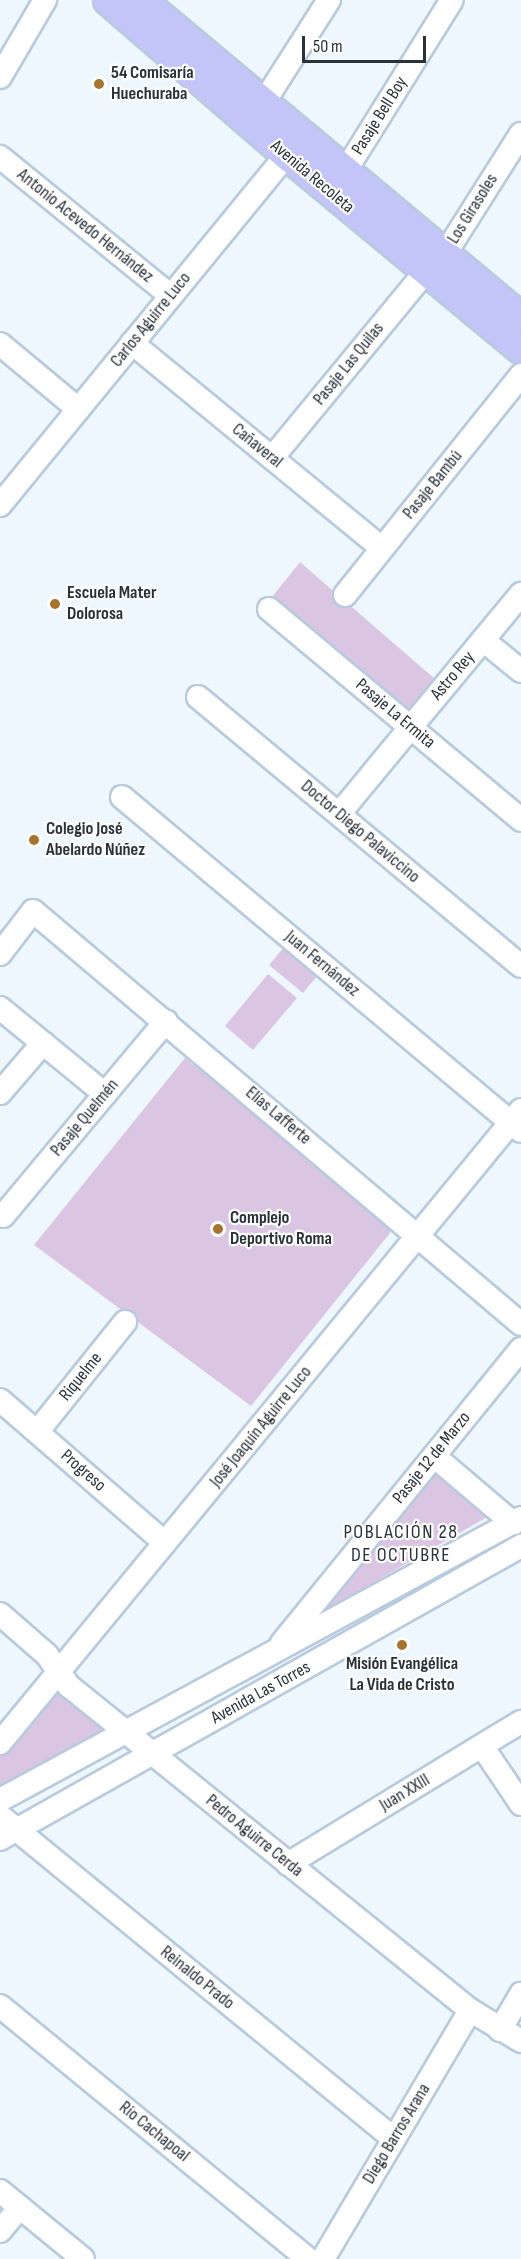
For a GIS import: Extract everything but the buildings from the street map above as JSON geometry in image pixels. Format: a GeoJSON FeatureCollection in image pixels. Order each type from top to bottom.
{"type":"FeatureCollection","features":[{"type":"Feature","properties":{"kind":"main road","name":"Avenida Recoleta"},"geometry":{"type":"LineString","coordinates":[[107,0],[148,9],[286,155],[425,254],[521,317]]}},
{"type":"Feature","properties":{"kind":"main road","name":"Avenida Recoleta"},"geometry":{"type":"LineString","coordinates":[[206,69],[264,102],[346,170],[425,254],[521,350]]}},
{"type":"Feature","properties":{"kind":"street"},"geometry":{"type":"LineString","coordinates":[[0,77],[45,0]]}},
{"type":"Feature","properties":{"kind":"street"},"geometry":{"type":"LineString","coordinates":[[264,102],[329,0]]}},
{"type":"Feature","properties":{"kind":"street","name":"Pasaje Bell Boy"},"geometry":{"type":"LineString","coordinates":[[346,170],[452,0]]}},
{"type":"Feature","properties":{"kind":"street","name":"Carlos Aguirre Luco"},"geometry":{"type":"LineString","coordinates":[[0,505],[303,134]]}},
{"type":"Feature","properties":{"kind":"street","name":"Los Girasoles"},"geometry":{"type":"LineString","coordinates":[[425,254],[521,134]]}},
{"type":"Feature","properties":{"kind":"street","name":"Antonio Acevedo Hernández"},"geometry":{"type":"LineString","coordinates":[[0,157],[171,296]]}},
{"type":"Feature","properties":{"kind":"street","name":"Pasaje Las Quilas"},"geometry":{"type":"LineString","coordinates":[[272,458],[425,254]]}},
{"type":"Feature","properties":{"kind":"street"},"geometry":{"type":"LineString","coordinates":[[0,344],[78,409]]}},
{"type":"Feature","properties":{"kind":"street","name":"Cañaveral"},"geometry":{"type":"LineString","coordinates":[[132,344],[382,548]]}},
{"type":"Feature","properties":{"kind":"street","name":"Pasaje Bambú"},"geometry":{"type":"LineString","coordinates":[[345,595],[521,375]]}},
{"type":"Feature","properties":{"kind":"street","name":"Astro Rey"},"geometry":{"type":"LineString","coordinates":[[339,814],[521,594]]}},
{"type":"Feature","properties":{"kind":"street","name":"Pasaje La Ermita"},"geometry":{"type":"LineString","coordinates":[[268,609],[521,820]]}},
{"type":"Feature","properties":{"kind":"street"},"geometry":{"type":"LineString","coordinates":[[483,640],[521,671]]}},
{"type":"Feature","properties":{"kind":"street","name":"Doctor Diego Palaviccino"},"geometry":{"type":"LineString","coordinates":[[198,697],[521,966]]}},
{"type":"Feature","properties":{"kind":"street","name":"Juan Fernández"},"geometry":{"type":"LineString","coordinates":[[122,797],[517,1121]]}},
{"type":"Feature","properties":{"kind":"street","name":"Elías Lafferte"},"geometry":{"type":"LineString","coordinates":[[0,954],[33,911],[166,1021],[521,1324]]}},
{"type":"Feature","properties":{"kind":"street"},"geometry":{"type":"LineString","coordinates":[[0,1008],[105,1094]]}},
{"type":"Feature","properties":{"kind":"street","name":"Pasaje Quelmén"},"geometry":{"type":"LineString","coordinates":[[3,1216],[166,1021]]}},
{"type":"Feature","properties":{"kind":"street"},"geometry":{"type":"LineString","coordinates":[[0,1093],[43,1043]]}},
{"type":"Feature","properties":{"kind":"street","name":"José Joaquín Aguirre Luco"},"geometry":{"type":"LineString","coordinates":[[0,1743],[417,1237],[517,1121]]}},
{"type":"Feature","properties":{"kind":"street","name":"Riquelme"},"geometry":{"type":"LineString","coordinates":[[37,1432],[126,1322]]}},
{"type":"Feature","properties":{"kind":"street","name":"Pasaje 12 de Marzo"},"geometry":{"type":"LineString","coordinates":[[276,1651],[521,1350]]}},
{"type":"Feature","properties":{"kind":"street","name":"Progreso"},"geometry":{"type":"LineString","coordinates":[[0,1400],[165,1543]]}},
{"type":"Feature","properties":{"kind":"street"},"geometry":{"type":"LineString","coordinates":[[434,1456],[517,1520]]}},
{"type":"Feature","properties":{"kind":"street","name":"Avenida Las Torres"},"geometry":{"type":"LineString","coordinates":[[0,1800],[517,1520]]}},
{"type":"Feature","properties":{"kind":"street","name":"Avenida Las Torres"},"geometry":{"type":"LineString","coordinates":[[6,1829],[153,1754],[521,1546]]}},
{"type":"Feature","properties":{"kind":"street","name":"Pedro Aguirre Cerda"},"geometry":{"type":"LineString","coordinates":[[0,1614],[47,1655],[69,1686],[125,1732],[470,2010],[521,2041]]}},
{"type":"Feature","properties":{"kind":"street","name":"Juan XXIII"},"geometry":{"type":"LineString","coordinates":[[288,1864],[521,1722]]}},
{"type":"Feature","properties":{"kind":"street"},"geometry":{"type":"LineString","coordinates":[[482,1746],[521,1804]]}},
{"type":"Feature","properties":{"kind":"street","name":"Reinaldo Prado"},"geometry":{"type":"LineString","coordinates":[[6,1829],[394,2139]]}},
{"type":"Feature","properties":{"kind":"street"},"geometry":{"type":"LineString","coordinates":[[500,2030],[521,1994]]}},
{"type":"Feature","properties":{"kind":"street","name":"Río Cachapoal"},"geometry":{"type":"LineString","coordinates":[[0,2006],[308,2259]]}},
{"type":"Feature","properties":{"kind":"street","name":"Diego Barros Arana"},"geometry":{"type":"LineString","coordinates":[[323,2259],[470,2010]]}},
{"type":"Feature","properties":{"kind":"street"},"geometry":{"type":"LineString","coordinates":[[0,2191],[83,2259]]}},
{"type":"Feature","properties":{"kind":"street"},"geometry":{"type":"LineString","coordinates":[[0,2231],[20,2207]]}},
{"type":"Feature","properties":{"kind":"shaded area"},"geometry":{"type":"Polygon","coordinates":[[[300,562],[435,679],[409,713],[272,597],[300,562]]]}},
{"type":"Feature","properties":{"kind":"shaded area"},"geometry":{"type":"Polygon","coordinates":[[[284,947],[318,975],[303,993],[269,965],[284,947]]]}},
{"type":"Feature","properties":{"kind":"shaded area"},"geometry":{"type":"Polygon","coordinates":[[[268,974],[297,998],[253,1050],[225,1026],[268,974]]]}},
{"type":"Feature","properties":{"kind":"shaded area","name":"Complejo Deportivo Roma"},"geometry":{"type":"Polygon","coordinates":[[[185,1058],[390,1225],[390,1233],[251,1406],[34,1245],[185,1058]]]}},
{"type":"Feature","properties":{"kind":"shaded area"},"geometry":{"type":"Polygon","coordinates":[[[432,1468],[496,1512],[308,1620],[432,1468]]]}},
{"type":"Feature","properties":{"kind":"shaded area"},"geometry":{"type":"Polygon","coordinates":[[[60,1690],[107,1732],[0,1789],[0,1755],[60,1690]]]}},
{"type":"Feature","properties":{"kind":"place","name":"54 Comisaría Huechuraba"},"geometry":{"type":"Point","coordinates":[99,84]}},
{"type":"Feature","properties":{"kind":"place","name":"Escuela Mater Dolorosa"},"geometry":{"type":"Point","coordinates":[55,604]}},
{"type":"Feature","properties":{"kind":"place","name":"Colegio José Abelardo Núñez"},"geometry":{"type":"Point","coordinates":[34,840]}},
{"type":"Feature","properties":{"kind":"place","name":"Complejo Deportivo Roma"},"geometry":{"type":"Point","coordinates":[218,1229]}},
{"type":"Feature","properties":{"kind":"place","name":"Misión Evangélica La Vida de Cristo"},"geometry":{"type":"Point","coordinates":[402,1645]}},
{"type":"Feature","properties":{"kind":"district","name":"POBLACIÓN 28 DE OCTUBRE"},"geometry":{"type":"Point","coordinates":[401,1544]}}]}
